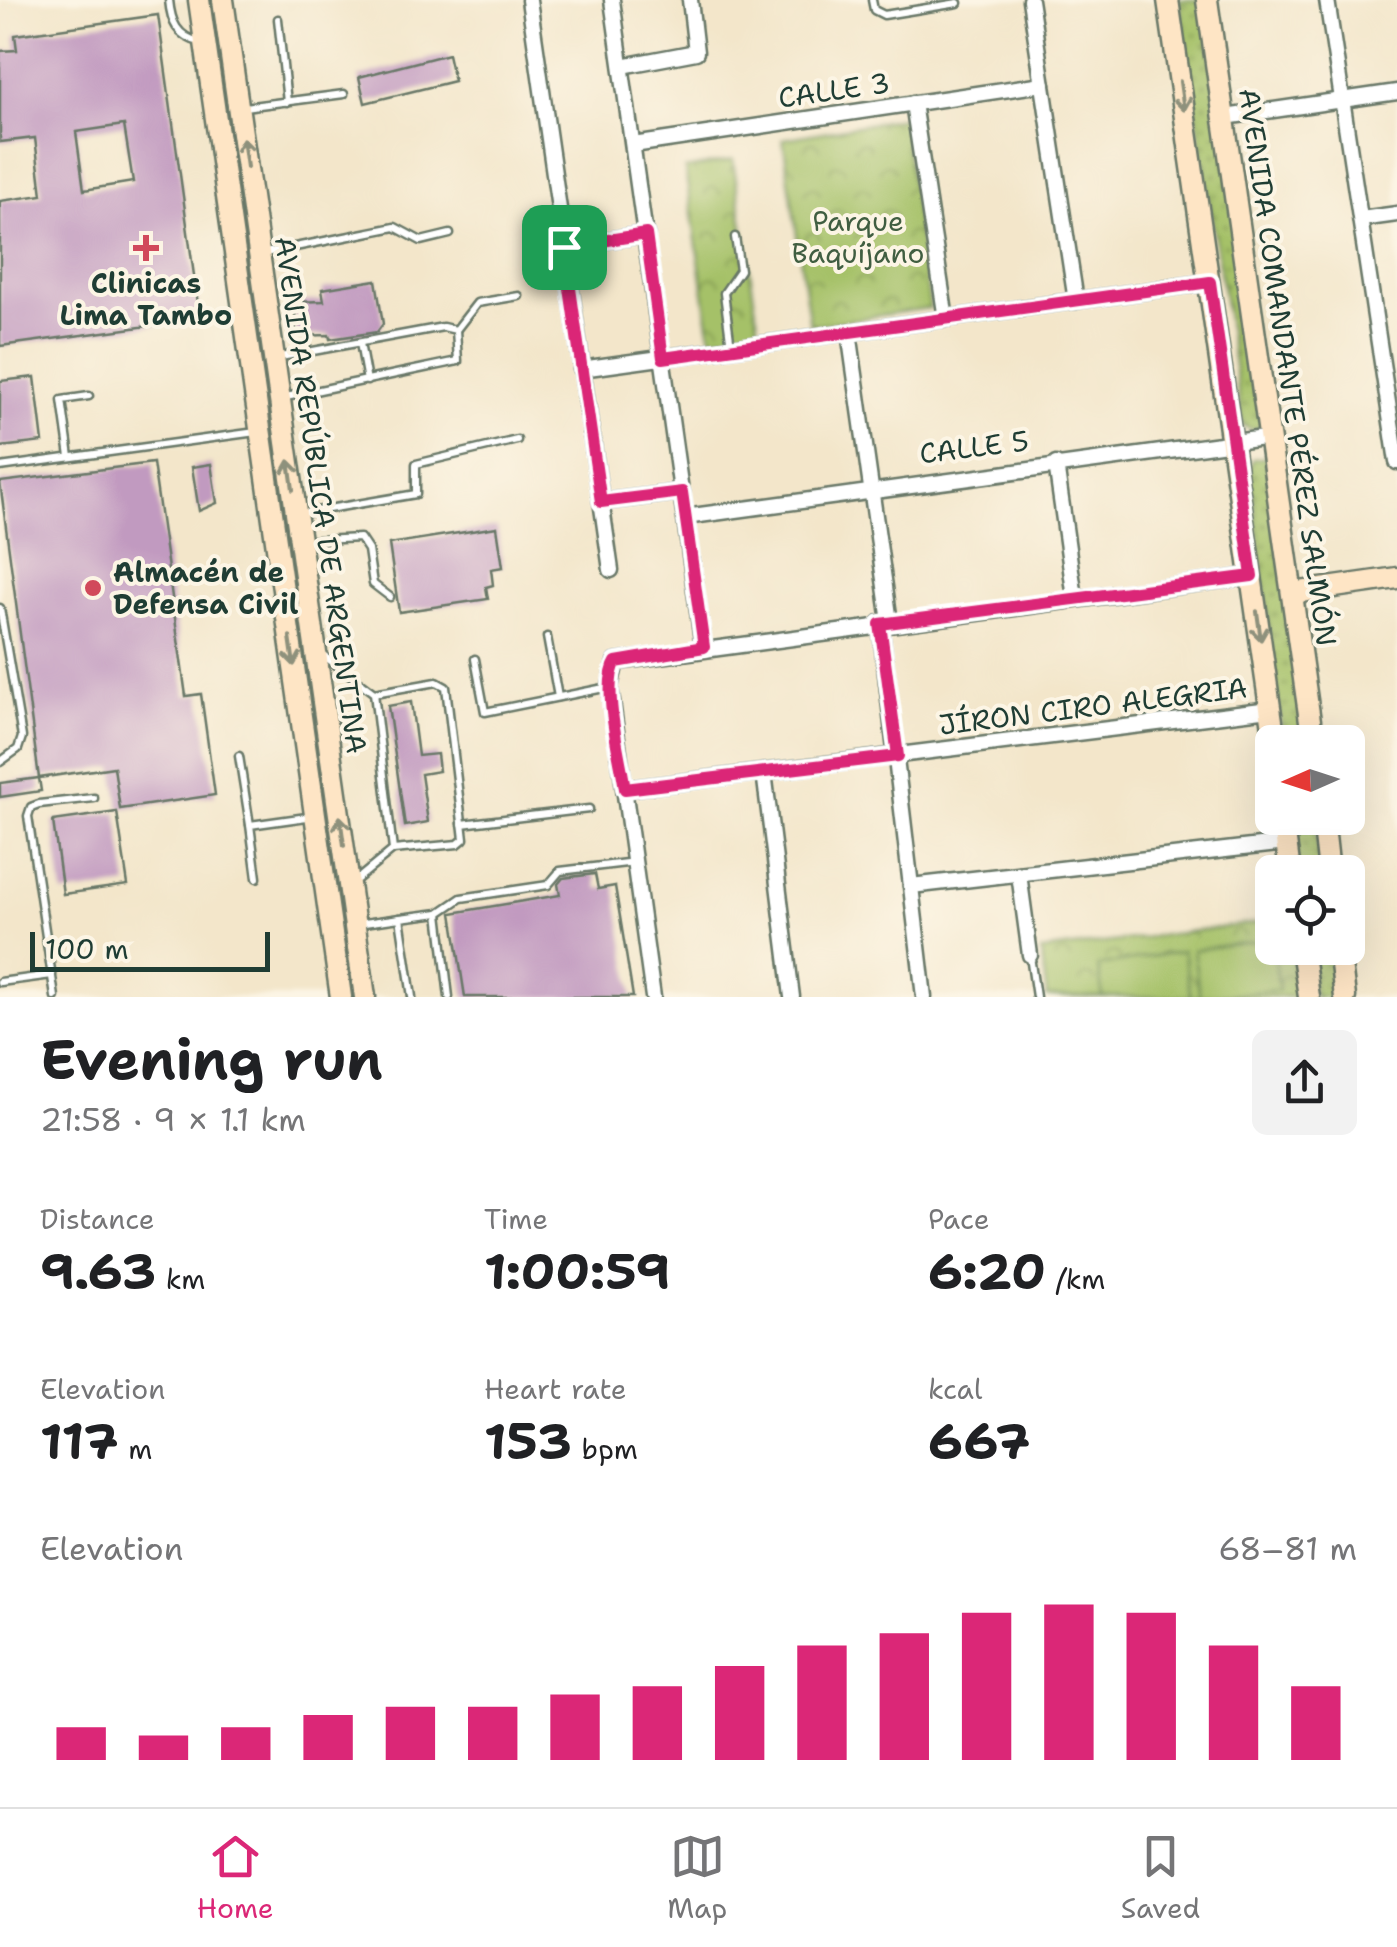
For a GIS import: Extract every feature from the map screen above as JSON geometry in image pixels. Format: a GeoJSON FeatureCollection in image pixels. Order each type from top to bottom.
{"type":"FeatureCollection","features":[{"type":"Feature","properties":{"kind":"main road","name":"AVENIDA REPÚBLICA DE ARGENTINA"},"geometry":{"type":"LineString","coordinates":[[199,0],[341,997]]}},
{"type":"Feature","properties":{"kind":"main road","name":"AVENIDA REPÚBLICA DE ARGENTINA"},"geometry":{"type":"LineString","coordinates":[[222,0],[366,997]]}},
{"type":"Feature","properties":{"kind":"main road"},"geometry":{"type":"LineString","coordinates":[[1168,0],[1272,725]]}},
{"type":"Feature","properties":{"kind":"main road","name":"AVENIDA COMANDANTE PÉREZ SALMÓN"},"geometry":{"type":"LineString","coordinates":[[1207,0],[1311,725]]}},
{"type":"Feature","properties":{"kind":"main road"},"geometry":{"type":"LineString","coordinates":[[1293,593],[1397,578]]}},
{"type":"Feature","properties":{"kind":"main road"},"geometry":{"type":"LineString","coordinates":[[1285,835],[1288,855]]}},
{"type":"Feature","properties":{"kind":"main road"},"geometry":{"type":"LineString","coordinates":[[1304,965],[1309,997]]}},
{"type":"Feature","properties":{"kind":"main road"},"geometry":{"type":"LineString","coordinates":[[1341,965],[1345,997]]}},
{"type":"Feature","properties":{"kind":"street"},"geometry":{"type":"LineString","coordinates":[[529,0],[611,570]]}},
{"type":"Feature","properties":{"kind":"street"},"geometry":{"type":"LineString","coordinates":[[612,0],[704,647]]}},
{"type":"Feature","properties":{"kind":"street"},"geometry":{"type":"LineString","coordinates":[[622,66],[696,52],[690,0]]}},
{"type":"Feature","properties":{"kind":"street"},"geometry":{"type":"LineString","coordinates":[[1030,0],[1076,301]]}},
{"type":"Feature","properties":{"kind":"street"},"geometry":{"type":"LineString","coordinates":[[1327,0],[1397,462]]}},
{"type":"Feature","properties":{"kind":"street","name":"CALLE 3"},"geometry":{"type":"LineString","coordinates":[[633,145],[1042,84]]}},
{"type":"Feature","properties":{"kind":"street"},"geometry":{"type":"LineString","coordinates":[[1226,117],[1397,92]]}},
{"type":"Feature","properties":{"kind":"street"},"geometry":{"type":"LineString","coordinates":[[913,103],[946,319]]}},
{"type":"Feature","properties":{"kind":"street"},"geometry":{"type":"LineString","coordinates":[[1361,219],[1397,214]]}},
{"type":"Feature","properties":{"kind":"street"},"geometry":{"type":"LineString","coordinates":[[564,247],[646,234]]}},
{"type":"Feature","properties":{"kind":"street"},"geometry":{"type":"LineString","coordinates":[[581,369],[1210,282]]}},
{"type":"Feature","properties":{"kind":"street"},"geometry":{"type":"LineString","coordinates":[[849,332],[871,488],[924,997]]}},
{"type":"Feature","properties":{"kind":"street","name":"CALLE 5"},"geometry":{"type":"LineString","coordinates":[[685,516],[1271,437]]}},
{"type":"Feature","properties":{"kind":"street"},"geometry":{"type":"LineString","coordinates":[[1056,464],[1075,598]]}},
{"type":"Feature","properties":{"kind":"street"},"geometry":{"type":"LineString","coordinates":[[601,502],[682,492]]}},
{"type":"Feature","properties":{"kind":"street"},"geometry":{"type":"LineString","coordinates":[[653,997],[610,679],[616,662],[704,647],[1252,576]]}},
{"type":"Feature","properties":{"kind":"street","name":"JÍRON CIRO ALEGRIA"},"geometry":{"type":"LineString","coordinates":[[625,789],[1270,709]]}},
{"type":"Feature","properties":{"kind":"street"},"geometry":{"type":"LineString","coordinates":[[764,772],[792,997]]}},
{"type":"Feature","properties":{"kind":"street"},"geometry":{"type":"LineString","coordinates":[[911,886],[1286,843]]}},
{"type":"Feature","properties":{"kind":"street"},"geometry":{"type":"LineString","coordinates":[[1019,874],[1030,955]]}},
{"type":"Feature","properties":{"kind":"lane"},"geometry":{"type":"LineString","coordinates":[[168,0],[171,20],[179,32],[205,44]]}},
{"type":"Feature","properties":{"kind":"lane"},"geometry":{"type":"LineString","coordinates":[[872,0],[874,10],[884,15],[958,4]]}},
{"type":"Feature","properties":{"kind":"lane"},"geometry":{"type":"LineString","coordinates":[[278,20],[287,102]]}},
{"type":"Feature","properties":{"kind":"lane"},"geometry":{"type":"LineString","coordinates":[[238,108],[344,94]]}},
{"type":"Feature","properties":{"kind":"lane"},"geometry":{"type":"LineString","coordinates":[[259,254],[396,227],[421,241],[450,234]]}},
{"type":"Feature","properties":{"kind":"lane"},"geometry":{"type":"LineString","coordinates":[[732,348],[724,293],[740,270],[735,237]]}},
{"type":"Feature","properties":{"kind":"lane"},"geometry":{"type":"LineString","coordinates":[[280,398],[458,361],[456,330],[477,303],[519,296]]}},
{"type":"Feature","properties":{"kind":"lane"},"geometry":{"type":"LineString","coordinates":[[274,358],[443,327],[456,330]]}},
{"type":"Feature","properties":{"kind":"lane"},"geometry":{"type":"LineString","coordinates":[[360,343],[367,382]]}},
{"type":"Feature","properties":{"kind":"lane"},"geometry":{"type":"LineString","coordinates":[[70,458],[62,400],[89,396]]}},
{"type":"Feature","properties":{"kind":"lane"},"geometry":{"type":"LineString","coordinates":[[0,467],[260,431]]}},
{"type":"Feature","properties":{"kind":"lane"},"geometry":{"type":"LineString","coordinates":[[272,518],[416,494],[420,486],[416,464],[517,440]]}},
{"type":"Feature","properties":{"kind":"lane"},"geometry":{"type":"LineString","coordinates":[[300,541],[360,538],[368,550],[373,584],[390,597]]}},
{"type":"Feature","properties":{"kind":"lane"},"geometry":{"type":"LineString","coordinates":[[0,608],[22,737],[18,750],[0,762]]}},
{"type":"Feature","properties":{"kind":"lane"},"geometry":{"type":"LineString","coordinates":[[547,638],[558,697]]}},
{"type":"Feature","properties":{"kind":"lane"},"geometry":{"type":"LineString","coordinates":[[316,649],[374,693],[393,850]]}},
{"type":"Feature","properties":{"kind":"lane"},"geometry":{"type":"LineString","coordinates":[[474,659],[481,711],[558,697],[610,679]]}},
{"type":"Feature","properties":{"kind":"lane"},"geometry":{"type":"LineString","coordinates":[[350,886],[393,850],[458,844],[464,839],[446,688],[437,682],[374,693]]}},
{"type":"Feature","properties":{"kind":"lane"},"geometry":{"type":"LineString","coordinates":[[240,756],[257,878]]}},
{"type":"Feature","properties":{"kind":"lane"},"geometry":{"type":"LineString","coordinates":[[55,997],[28,816],[31,807],[39,804],[94,798]]}},
{"type":"Feature","properties":{"kind":"lane"},"geometry":{"type":"LineString","coordinates":[[462,824],[590,809]]}},
{"type":"Feature","properties":{"kind":"lane"},"geometry":{"type":"LineString","coordinates":[[250,825],[315,816]]}},
{"type":"Feature","properties":{"kind":"lane"},"geometry":{"type":"LineString","coordinates":[[355,924],[439,912],[461,898],[548,885],[560,871],[635,862]]}},
{"type":"Feature","properties":{"kind":"lane"},"geometry":{"type":"LineString","coordinates":[[439,912],[448,997]]}},
{"type":"Feature","properties":{"kind":"lane"},"geometry":{"type":"LineString","coordinates":[[400,918],[412,997]]}},
{"type":"Feature","properties":{"kind":"lane"},"geometry":{"type":"LineString","coordinates":[[1030,955],[1036,997]]}},
{"type":"Feature","properties":{"kind":"lane"},"geometry":{"type":"LineString","coordinates":[[0,982],[52,975]]}},
{"type":"Feature","properties":{"kind":"green space"},"geometry":{"type":"Polygon","coordinates":[[[1179,0],[1203,0],[1266,423],[1254,430],[1243,426],[1179,0]]]}},
{"type":"Feature","properties":{"kind":"green space","name":"Parque Baquíjano"},"geometry":{"type":"Polygon","coordinates":[[[902,118],[930,308],[810,326],[783,139],[902,118]]]}},
{"type":"Feature","properties":{"kind":"green space"},"geometry":{"type":"Polygon","coordinates":[[[733,160],[759,330],[711,338],[685,169],[733,160]]]}},
{"type":"Feature","properties":{"kind":"green space"},"geometry":{"type":"Polygon","coordinates":[[[1267,457],[1303,725],[1281,725],[1250,469],[1253,459],[1267,457]]]}},
{"type":"Feature","properties":{"kind":"green space"},"geometry":{"type":"Polygon","coordinates":[[[1294,835],[1316,835],[1319,855],[1297,855],[1294,835]]]}},
{"type":"Feature","properties":{"kind":"green space"},"geometry":{"type":"Polygon","coordinates":[[[1255,923],[1255,965],[1293,965],[1298,997],[1047,997],[1041,951],[1255,923]]]}},
{"type":"Feature","properties":{"kind":"green space"},"geometry":{"type":"Polygon","coordinates":[[[1255,941],[1255,965],[1276,965],[1279,990],[1200,997],[1193,950],[1255,941]]]}},
{"type":"Feature","properties":{"kind":"green space"},"geometry":{"type":"Polygon","coordinates":[[[1183,951],[1191,997],[1103,997],[1098,966],[1183,951]]]}},
{"type":"Feature","properties":{"kind":"green space"},"geometry":{"type":"Polygon","coordinates":[[[1310,965],[1332,965],[1336,997],[1314,997],[1310,965]]]}},
{"type":"Feature","properties":{"kind":"building"},"geometry":{"type":"Polygon","coordinates":[[[158,15],[200,319],[0,346],[0,201],[42,195],[35,138],[0,142],[0,51],[17,50],[15,35],[158,15]],[[124,125],[76,132],[84,190],[133,182],[124,125]]]}},
{"type":"Feature","properties":{"kind":"building"},"geometry":{"type":"Polygon","coordinates":[[[448,54],[454,81],[365,103],[359,77],[448,54]]]}},
{"type":"Feature","properties":{"kind":"building"},"geometry":{"type":"Polygon","coordinates":[[[376,280],[383,324],[377,332],[330,339],[329,335],[296,336],[295,302],[324,301],[322,289],[376,280]]]}},
{"type":"Feature","properties":{"kind":"building"},"geometry":{"type":"Polygon","coordinates":[[[35,377],[43,442],[0,447],[0,381],[35,377]]]}},
{"type":"Feature","properties":{"kind":"building","name":"Almacén de Defensa Civil"},"geometry":{"type":"Polygon","coordinates":[[[153,463],[186,696],[201,694],[215,795],[120,809],[114,767],[39,778],[0,482],[153,463]]]}},
{"type":"Feature","properties":{"kind":"building"},"geometry":{"type":"Polygon","coordinates":[[[211,464],[217,503],[199,511],[192,467],[211,464]]]}},
{"type":"Feature","properties":{"kind":"building"},"geometry":{"type":"Polygon","coordinates":[[[497,527],[503,567],[491,569],[493,585],[486,587],[488,599],[399,612],[389,544],[497,527]]]}},
{"type":"Feature","properties":{"kind":"building"},"geometry":{"type":"Polygon","coordinates":[[[411,702],[418,756],[437,754],[439,771],[421,774],[428,822],[405,826],[388,706],[411,702]]]}},
{"type":"Feature","properties":{"kind":"building"},"geometry":{"type":"Polygon","coordinates":[[[39,778],[41,791],[0,797],[0,783],[39,778]]]}},
{"type":"Feature","properties":{"kind":"building"},"geometry":{"type":"Polygon","coordinates":[[[117,812],[128,885],[63,894],[53,821],[117,812]]]}},
{"type":"Feature","properties":{"kind":"building"},"geometry":{"type":"Polygon","coordinates":[[[595,874],[598,889],[615,886],[633,997],[465,997],[452,913],[560,895],[558,884],[563,878],[595,874]]]}},
{"type":"Feature","properties":{"kind":"place","name":"Clinicas Lima Tambo"},"geometry":{"type":"Point","coordinates":[146,248]}},
{"type":"Feature","properties":{"kind":"place","name":"Almacén de Defensa Civil"},"geometry":{"type":"Point","coordinates":[93,588]}},
{"type":"Feature","properties":{"kind":"route"},"geometry":{"type":"LineString","coordinates":[[646,234],[663,358],[1210,282],[1252,576],[880,624],[898,756],[625,789],[610,687],[612,666],[616,662],[704,647],[682,492],[601,502],[564,247],[646,234]]}}]}
